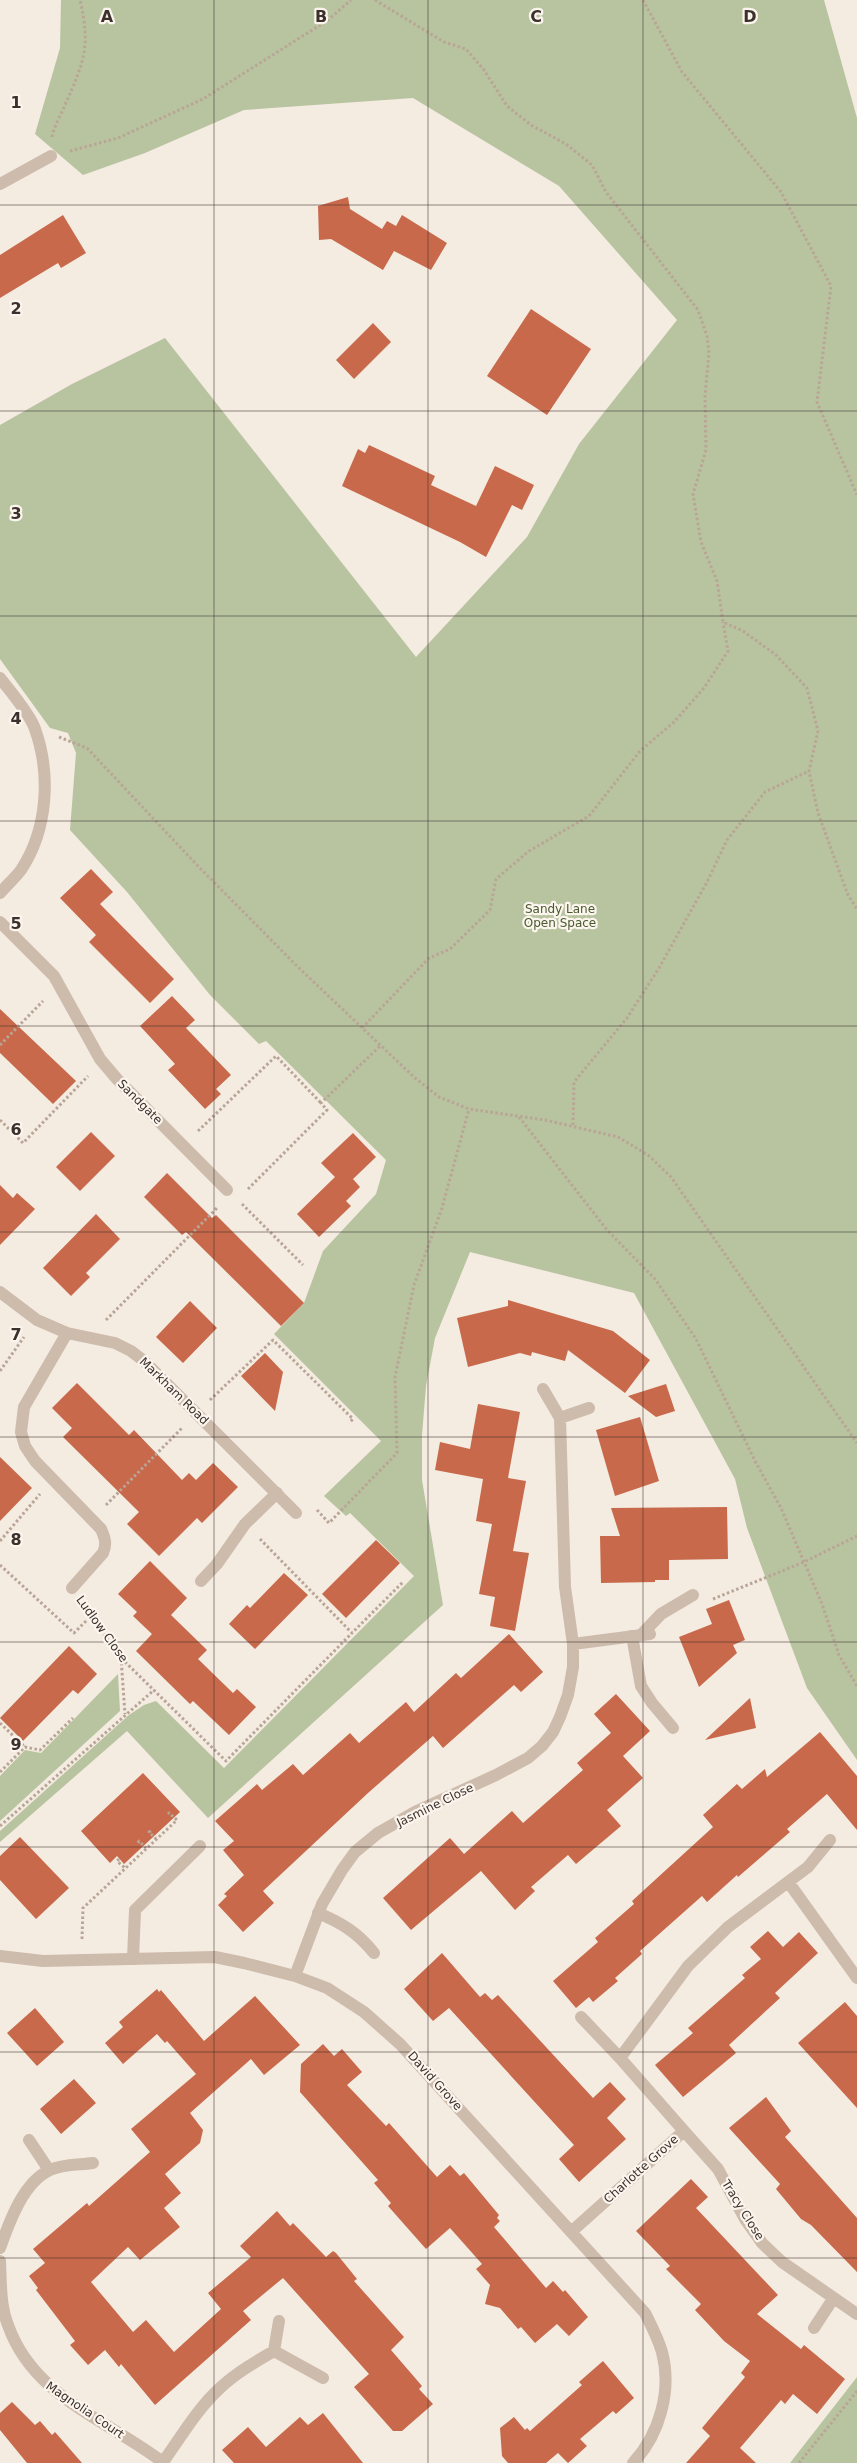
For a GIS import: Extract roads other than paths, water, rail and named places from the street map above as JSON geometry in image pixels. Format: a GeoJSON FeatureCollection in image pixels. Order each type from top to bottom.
{"type":"FeatureCollection","features":[{"type":"Feature","properties":{"kind":"street"},"geometry":{"type":"LineString","coordinates":[[0,184],[51,156]]}},
{"type":"Feature","properties":{"kind":"street"},"geometry":{"type":"LineString","coordinates":[[0,678],[35,727],[45,784],[41,823],[30,854],[20,871],[0,893]]}},
{"type":"Feature","properties":{"kind":"street","name":"Sandgate"},"geometry":{"type":"LineString","coordinates":[[0,922],[54,976],[100,1059],[116,1079],[227,1190]]}},
{"type":"Feature","properties":{"kind":"street","name":"Markham Road"},"geometry":{"type":"LineString","coordinates":[[0,1292],[37,1320],[67,1333],[115,1344],[131,1351],[144,1360],[296,1513]]}},
{"type":"Feature","properties":{"kind":"street","name":"Ludlow Close"},"geometry":{"type":"LineString","coordinates":[[67,1333],[24,1407],[21,1432],[25,1446],[35,1461],[101,1529],[106,1547],[72,1588]]}},
{"type":"Feature","properties":{"kind":"street","name":"Jasmine Close"},"geometry":{"type":"LineString","coordinates":[[294,1976],[318,1913],[342,1870],[355,1852],[378,1833],[415,1812],[496,1776],[528,1758],[542,1746],[553,1732],[568,1695],[573,1667],[574,1644],[565,1587],[560,1418],[543,1389]]}},
{"type":"Feature","properties":{"kind":"street"},"geometry":{"type":"LineString","coordinates":[[560,1418],[589,1408]]}},
{"type":"Feature","properties":{"kind":"street"},"geometry":{"type":"LineString","coordinates":[[201,1581],[217,1564],[245,1524],[277,1493]]}},
{"type":"Feature","properties":{"kind":"street"},"geometry":{"type":"LineString","coordinates":[[574,1644],[641,1635],[662,1614],[693,1595]]}},
{"type":"Feature","properties":{"kind":"street"},"geometry":{"type":"LineString","coordinates":[[641,1635],[641,1686],[652,1703],[673,1728]]}},
{"type":"Feature","properties":{"kind":"street"},"geometry":{"type":"LineString","coordinates":[[620,2058],[688,1966],[728,1927],[808,1867],[830,1840]]}},
{"type":"Feature","properties":{"kind":"street"},"geometry":{"type":"LineString","coordinates":[[133,1959],[135,1910],[200,1846]]}},
{"type":"Feature","properties":{"kind":"street"},"geometry":{"type":"LineString","coordinates":[[789,1883],[857,1978]]}},
{"type":"Feature","properties":{"kind":"street"},"geometry":{"type":"LineString","coordinates":[[318,1913],[342,1923],[364,1941],[374,1953]]}},
{"type":"Feature","properties":{"kind":"street","name":"David Grove"},"geometry":{"type":"LineString","coordinates":[[0,1956],[43,1961],[215,1957],[294,1976],[327,1988],[364,2012],[400,2044],[644,2313],[662,2352],[666,2375],[658,2422],[650,2440],[633,2463]]}},
{"type":"Feature","properties":{"kind":"street","name":"Charlotte Grove"},"geometry":{"type":"LineString","coordinates":[[571,2232],[684,2131],[581,2017]]}},
{"type":"Feature","properties":{"kind":"street","name":"Tracy Close"},"geometry":{"type":"LineString","coordinates":[[684,2131],[718,2169],[745,2219],[762,2243],[782,2262],[857,2314]]}},
{"type":"Feature","properties":{"kind":"street"},"geometry":{"type":"LineString","coordinates":[[29,2140],[49,2170]]}},
{"type":"Feature","properties":{"kind":"street"},"geometry":{"type":"LineString","coordinates":[[0,2248],[12,2214],[22,2197],[49,2170],[93,2164]]}},
{"type":"Feature","properties":{"kind":"street","name":"Magnolia Court"},"geometry":{"type":"LineString","coordinates":[[0,2261],[2,2294],[7,2323],[18,2350],[29,2367],[51,2388],[163,2462],[219,2388],[240,2372],[274,2351]]}},
{"type":"Feature","properties":{"kind":"street"},"geometry":{"type":"LineString","coordinates":[[814,2328],[834,2299]]}},
{"type":"Feature","properties":{"kind":"street"},"geometry":{"type":"LineString","coordinates":[[280,2321],[274,2351],[323,2378]]}},
{"type":"Feature","properties":{"kind":"park label","name":"Sandy Lane Open Space"},"geometry":{"type":"Point","coordinates":[560,916]}}]}
